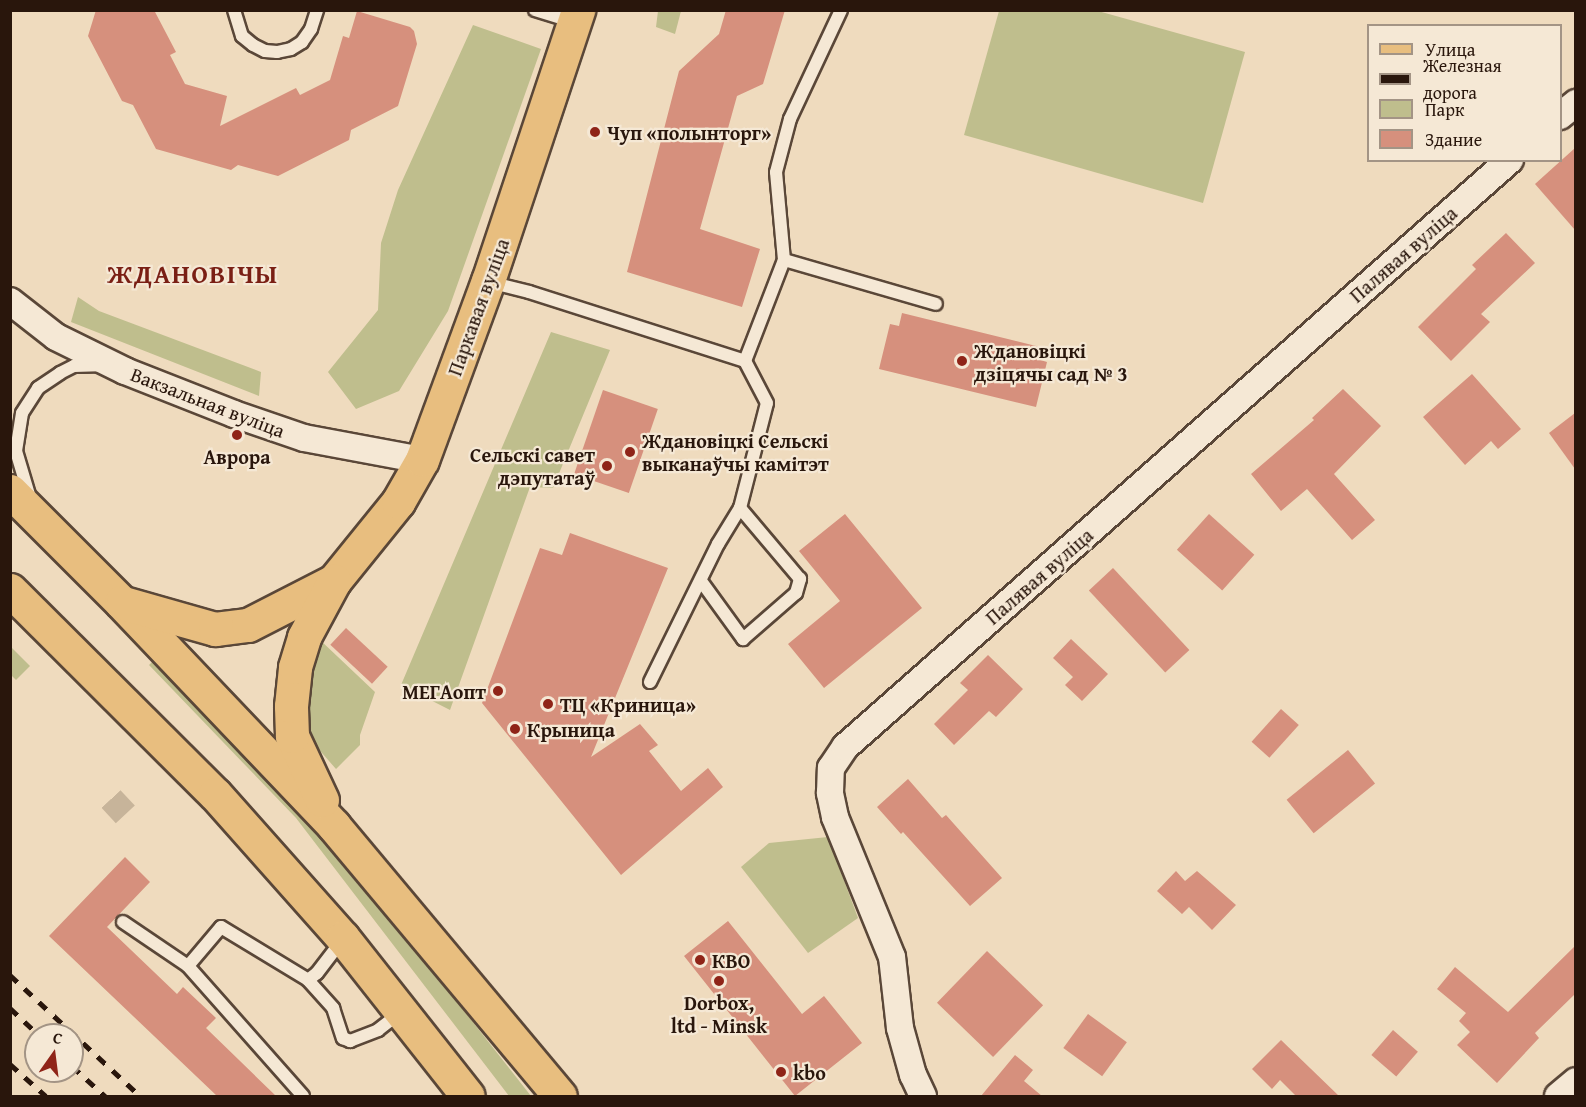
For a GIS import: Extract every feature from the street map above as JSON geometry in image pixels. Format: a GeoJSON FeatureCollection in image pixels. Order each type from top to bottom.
{"type":"FeatureCollection","features":[{"type":"Feature","properties":{"kind":"main road","name":"Паркавая вуліца"},"geometry":{"type":"LineString","coordinates":[[334,581],[398,502],[422,460],[488,281],[576,16]]}},
{"type":"Feature","properties":{"kind":"main road"},"geometry":{"type":"LineString","coordinates":[[10,491],[121,602],[334,826],[560,1096]]}},
{"type":"Feature","properties":{"kind":"main road"},"geometry":{"type":"LineString","coordinates":[[121,602],[215,629],[248,625],[334,581]]}},
{"type":"Feature","properties":{"kind":"main road"},"geometry":{"type":"LineString","coordinates":[[334,581],[304,637],[295,667],[291,706],[292,736],[334,826]]}},
{"type":"Feature","properties":{"kind":"main road"},"geometry":{"type":"LineString","coordinates":[[10,590],[215,794],[343,938],[468,1096]]}},
{"type":"Feature","properties":{"kind":"street"},"geometry":{"type":"LineString","coordinates":[[1562,114],[1575,103]]}},
{"type":"Feature","properties":{"kind":"street","name":"Палявая вуліца"},"geometry":{"type":"LineString","coordinates":[[923,1096],[913,1075],[900,1028],[892,957],[835,817],[830,793],[831,768],[845,747],[1508,162]]}},
{"type":"Feature","properties":{"kind":"street","name":"Вакзальная вуліца"},"geometry":{"type":"LineString","coordinates":[[10,301],[56,337],[125,370],[285,432],[422,460]]}},
{"type":"Feature","properties":{"kind":"street"},"geometry":{"type":"LineString","coordinates":[[1558,1096],[1575,1081]]}},
{"type":"Feature","properties":{"kind":"lane"},"geometry":{"type":"LineString","coordinates":[[234,10],[236,23],[242,36],[259,48],[277,52],[291,49],[302,42],[312,29],[317,10]]}},
{"type":"Feature","properties":{"kind":"lane"},"geometry":{"type":"LineString","coordinates":[[535,10],[576,16]]}},
{"type":"Feature","properties":{"kind":"lane"},"geometry":{"type":"LineString","coordinates":[[745,361],[784,260],[776,172],[790,119],[841,10]]}},
{"type":"Feature","properties":{"kind":"lane"},"geometry":{"type":"LineString","coordinates":[[784,260],[936,304]]}},
{"type":"Feature","properties":{"kind":"lane"},"geometry":{"type":"LineString","coordinates":[[488,281],[530,292],[745,361],[767,403],[740,508],[650,682]]}},
{"type":"Feature","properties":{"kind":"lane"},"geometry":{"type":"LineString","coordinates":[[36,516],[16,450],[22,413],[27,403],[38,388],[74,366],[93,364],[125,370]]}},
{"type":"Feature","properties":{"kind":"lane"},"geometry":{"type":"LineString","coordinates":[[701,581],[743,639],[796,594],[800,579],[740,508]]}},
{"type":"Feature","properties":{"kind":"lane"},"geometry":{"type":"LineString","coordinates":[[123,922],[188,966],[303,1096]]}},
{"type":"Feature","properties":{"kind":"lane"},"geometry":{"type":"LineString","coordinates":[[188,966],[221,927],[308,980],[333,1008],[342,1038],[350,1041],[378,1030],[402,1012]]}},
{"type":"Feature","properties":{"kind":"lane"},"geometry":{"type":"LineString","coordinates":[[308,980],[343,938]]}},
{"type":"Feature","properties":{"kind":"green space"},"geometry":{"type":"Polygon","coordinates":[[[658,11],[681,11],[675,34],[656,27],[658,11]]]}},
{"type":"Feature","properties":{"kind":"green space"},"geometry":{"type":"Polygon","coordinates":[[[999,11],[1098,11],[1245,52],[1203,203],[964,135],[999,11]]]}},
{"type":"Feature","properties":{"kind":"green space"},"geometry":{"type":"Polygon","coordinates":[[[473,25],[541,49],[448,311],[399,391],[356,409],[328,372],[378,310],[381,243],[398,190],[473,25]]]}},
{"type":"Feature","properties":{"kind":"green space"},"geometry":{"type":"Polygon","coordinates":[[[78,297],[99,311],[261,372],[259,396],[71,322],[78,297]]]}},
{"type":"Feature","properties":{"kind":"green space"},"geometry":{"type":"Polygon","coordinates":[[[551,332],[610,350],[553,488],[530,487],[450,710],[401,685],[551,332]]]}},
{"type":"Feature","properties":{"kind":"green space"},"geometry":{"type":"Polygon","coordinates":[[[319,639],[375,692],[360,735],[360,745],[336,769],[315,745],[304,717],[305,689],[319,639]]]}},
{"type":"Feature","properties":{"kind":"green space"},"geometry":{"type":"Polygon","coordinates":[[[11,647],[30,666],[16,680],[11,675],[11,647]]]}},
{"type":"Feature","properties":{"kind":"green space"},"geometry":{"type":"Polygon","coordinates":[[[159,655],[294,795],[531,1096],[509,1096],[296,818],[149,665],[159,655]]]}},
{"type":"Feature","properties":{"kind":"green space"},"geometry":{"type":"Polygon","coordinates":[[[828,837],[858,918],[808,953],[741,867],[769,843],[828,837]]]}},
{"type":"Feature","properties":{"kind":"building"},"geometry":{"type":"Polygon","coordinates":[[[96,10],[154,10],[176,52],[170,55],[185,84],[227,96],[220,126],[296,88],[300,95],[330,80],[343,36],[349,38],[357,11],[410,27],[414,31],[417,44],[398,106],[351,130],[349,140],[278,176],[238,165],[231,170],[156,149],[133,105],[122,101],[88,36],[96,10]]]}},
{"type":"Feature","properties":{"kind":"building"},"geometry":{"type":"Polygon","coordinates":[[[726,10],[785,10],[763,84],[737,96],[700,229],[760,249],[742,307],[627,272],[679,71],[719,34],[726,10]]]}},
{"type":"Feature","properties":{"kind":"building"},"geometry":{"type":"Polygon","coordinates":[[[1575,148],[1575,230],[1535,184],[1575,148]]]}},
{"type":"Feature","properties":{"kind":"building"},"geometry":{"type":"Polygon","coordinates":[[[1506,233],[1535,263],[1481,314],[1490,322],[1451,361],[1418,327],[1476,269],[1472,265],[1506,233]]]}},
{"type":"Feature","properties":{"kind":"building","name":"Ждановіцкі дзіцячы сад № 3"},"geometry":{"type":"Polygon","coordinates":[[[902,313],[1040,347],[1037,359],[1047,362],[1036,407],[879,369],[890,324],[899,326],[902,313]]]}},
{"type":"Feature","properties":{"kind":"building"},"geometry":{"type":"Polygon","coordinates":[[[1472,374],[1521,429],[1498,449],[1491,441],[1465,465],[1423,417],[1472,374]]]}},
{"type":"Feature","properties":{"kind":"building"},"geometry":{"type":"Polygon","coordinates":[[[1343,389],[1381,426],[1334,474],[1375,520],[1352,540],[1307,489],[1281,511],[1251,474],[1314,420],[1312,418],[1343,389]]]}},
{"type":"Feature","properties":{"kind":"building"},"geometry":{"type":"Polygon","coordinates":[[[603,390],[658,409],[629,493],[574,474],[603,390]]]}},
{"type":"Feature","properties":{"kind":"building"},"geometry":{"type":"Polygon","coordinates":[[[1575,413],[1575,469],[1549,433],[1575,413]]]}},
{"type":"Feature","properties":{"kind":"building"},"geometry":{"type":"Polygon","coordinates":[[[845,514],[922,608],[824,688],[788,644],[840,601],[799,551],[845,514]]]}},
{"type":"Feature","properties":{"kind":"building"},"geometry":{"type":"Polygon","coordinates":[[[1209,514],[1254,555],[1222,590],[1177,550],[1209,514]]]}},
{"type":"Feature","properties":{"kind":"building","name":"ТЦ «Криница»"},"geometry":{"type":"Polygon","coordinates":[[[570,533],[668,568],[591,757],[640,724],[658,745],[649,751],[681,791],[708,768],[723,787],[621,875],[482,703],[540,548],[562,555],[570,533]]]}},
{"type":"Feature","properties":{"kind":"building"},"geometry":{"type":"Polygon","coordinates":[[[1113,568],[1189,650],[1165,672],[1089,591],[1113,568]]]}},
{"type":"Feature","properties":{"kind":"building"},"geometry":{"type":"Polygon","coordinates":[[[346,628],[388,667],[372,684],[330,645],[346,628]]]}},
{"type":"Feature","properties":{"kind":"building"},"geometry":{"type":"Polygon","coordinates":[[[1071,639],[1108,674],[1082,701],[1065,685],[1073,677],[1053,658],[1071,639]]]}},
{"type":"Feature","properties":{"kind":"building"},"geometry":{"type":"Polygon","coordinates":[[[988,655],[1023,689],[996,717],[989,711],[954,745],[934,724],[968,690],[960,683],[988,655]]]}},
{"type":"Feature","properties":{"kind":"building"},"geometry":{"type":"Polygon","coordinates":[[[1281,709],[1299,725],[1269,758],[1252,742],[1281,709]]]}},
{"type":"Feature","properties":{"kind":"building"},"geometry":{"type":"Polygon","coordinates":[[[1348,750],[1375,783],[1314,833],[1287,800],[1348,750]]]}},
{"type":"Feature","properties":{"kind":"building"},"geometry":{"type":"Polygon","coordinates":[[[908,779],[942,818],[946,815],[1002,878],[970,906],[903,832],[901,834],[877,807],[908,779]]]}},
{"type":"Feature","properties":{"kind":"building"},"geometry":{"type":"Polygon","coordinates":[[[125,857],[150,882],[107,927],[177,994],[183,987],[216,1018],[206,1028],[276,1096],[217,1096],[49,936],[125,857]]]}},
{"type":"Feature","properties":{"kind":"building"},"geometry":{"type":"Polygon","coordinates":[[[1176,871],[1185,881],[1197,871],[1236,905],[1212,930],[1189,907],[1182,914],[1157,891],[1176,871]]]}},
{"type":"Feature","properties":{"kind":"building"},"geometry":{"type":"Polygon","coordinates":[[[728,921],[802,1014],[824,996],[862,1043],[795,1096],[684,956],[728,921]]]}},
{"type":"Feature","properties":{"kind":"building"},"geometry":{"type":"Polygon","coordinates":[[[1575,946],[1575,994],[1535,1033],[1539,1038],[1497,1083],[1457,1045],[1470,1032],[1459,1021],[1466,1013],[1437,989],[1455,967],[1508,1012],[1575,946]]]}},
{"type":"Feature","properties":{"kind":"building"},"geometry":{"type":"Polygon","coordinates":[[[987,951],[1043,1005],[993,1057],[937,1003],[987,951]]]}},
{"type":"Feature","properties":{"kind":"building"},"geometry":{"type":"Polygon","coordinates":[[[1088,1014],[1127,1042],[1102,1076],[1063,1048],[1088,1014]]]}},
{"type":"Feature","properties":{"kind":"building"},"geometry":{"type":"Polygon","coordinates":[[[1393,1030],[1418,1052],[1396,1077],[1371,1055],[1393,1030]]]}},
{"type":"Feature","properties":{"kind":"building"},"geometry":{"type":"Polygon","coordinates":[[[1281,1040],[1339,1096],[1296,1096],[1280,1080],[1272,1089],[1252,1069],[1281,1040]]]}},
{"type":"Feature","properties":{"kind":"building"},"geometry":{"type":"Polygon","coordinates":[[[1015,1055],[1033,1070],[1024,1081],[1042,1096],[981,1096],[1015,1055]]]}},
{"type":"Feature","properties":{"kind":"tunnel"},"geometry":{"type":"LineString","coordinates":[[111,799],[125,814]]}},
{"type":"Feature","properties":{"kind":"railway"},"geometry":{"type":"LineString","coordinates":[[10,975],[140,1096]]}},
{"type":"Feature","properties":{"kind":"railway"},"geometry":{"type":"LineString","coordinates":[[10,1008],[26,1023]]}},
{"type":"Feature","properties":{"kind":"railway"},"geometry":{"type":"LineString","coordinates":[[10,1064],[46,1096]]}},
{"type":"Feature","properties":{"kind":"railway"},"geometry":{"type":"LineString","coordinates":[[84,1077],[105,1096]]}},
{"type":"Feature","properties":{"kind":"place","name":"Чуп «полынторг»"},"geometry":{"type":"Point","coordinates":[595,132]}},
{"type":"Feature","properties":{"kind":"place","name":"Ждановіцкі дзіцячы сад № 3"},"geometry":{"type":"Point","coordinates":[962,361]}},
{"type":"Feature","properties":{"kind":"place","name":"Аврора"},"geometry":{"type":"Point","coordinates":[237,435]}},
{"type":"Feature","properties":{"kind":"place","name":"Ждановіцкі Сельскі выканаўчы камітэт"},"geometry":{"type":"Point","coordinates":[630,452]}},
{"type":"Feature","properties":{"kind":"place","name":"Сельскі савет дэпутатаў"},"geometry":{"type":"Point","coordinates":[607,466]}},
{"type":"Feature","properties":{"kind":"place","name":"МЕГАопт"},"geometry":{"type":"Point","coordinates":[498,691]}},
{"type":"Feature","properties":{"kind":"place","name":"ТЦ «Криница»"},"geometry":{"type":"Point","coordinates":[548,704]}},
{"type":"Feature","properties":{"kind":"place","name":"Крыница"},"geometry":{"type":"Point","coordinates":[515,729]}},
{"type":"Feature","properties":{"kind":"place","name":"КВО"},"geometry":{"type":"Point","coordinates":[700,960]}},
{"type":"Feature","properties":{"kind":"place","name":"Dorbox, ltd - Minsk"},"geometry":{"type":"Point","coordinates":[719,981]}},
{"type":"Feature","properties":{"kind":"place","name":"kbo"},"geometry":{"type":"Point","coordinates":[781,1072]}},
{"type":"Feature","properties":{"kind":"district","name":"ЖДАНОВІЧЫ"},"geometry":{"type":"Point","coordinates":[193,274]}}]}
